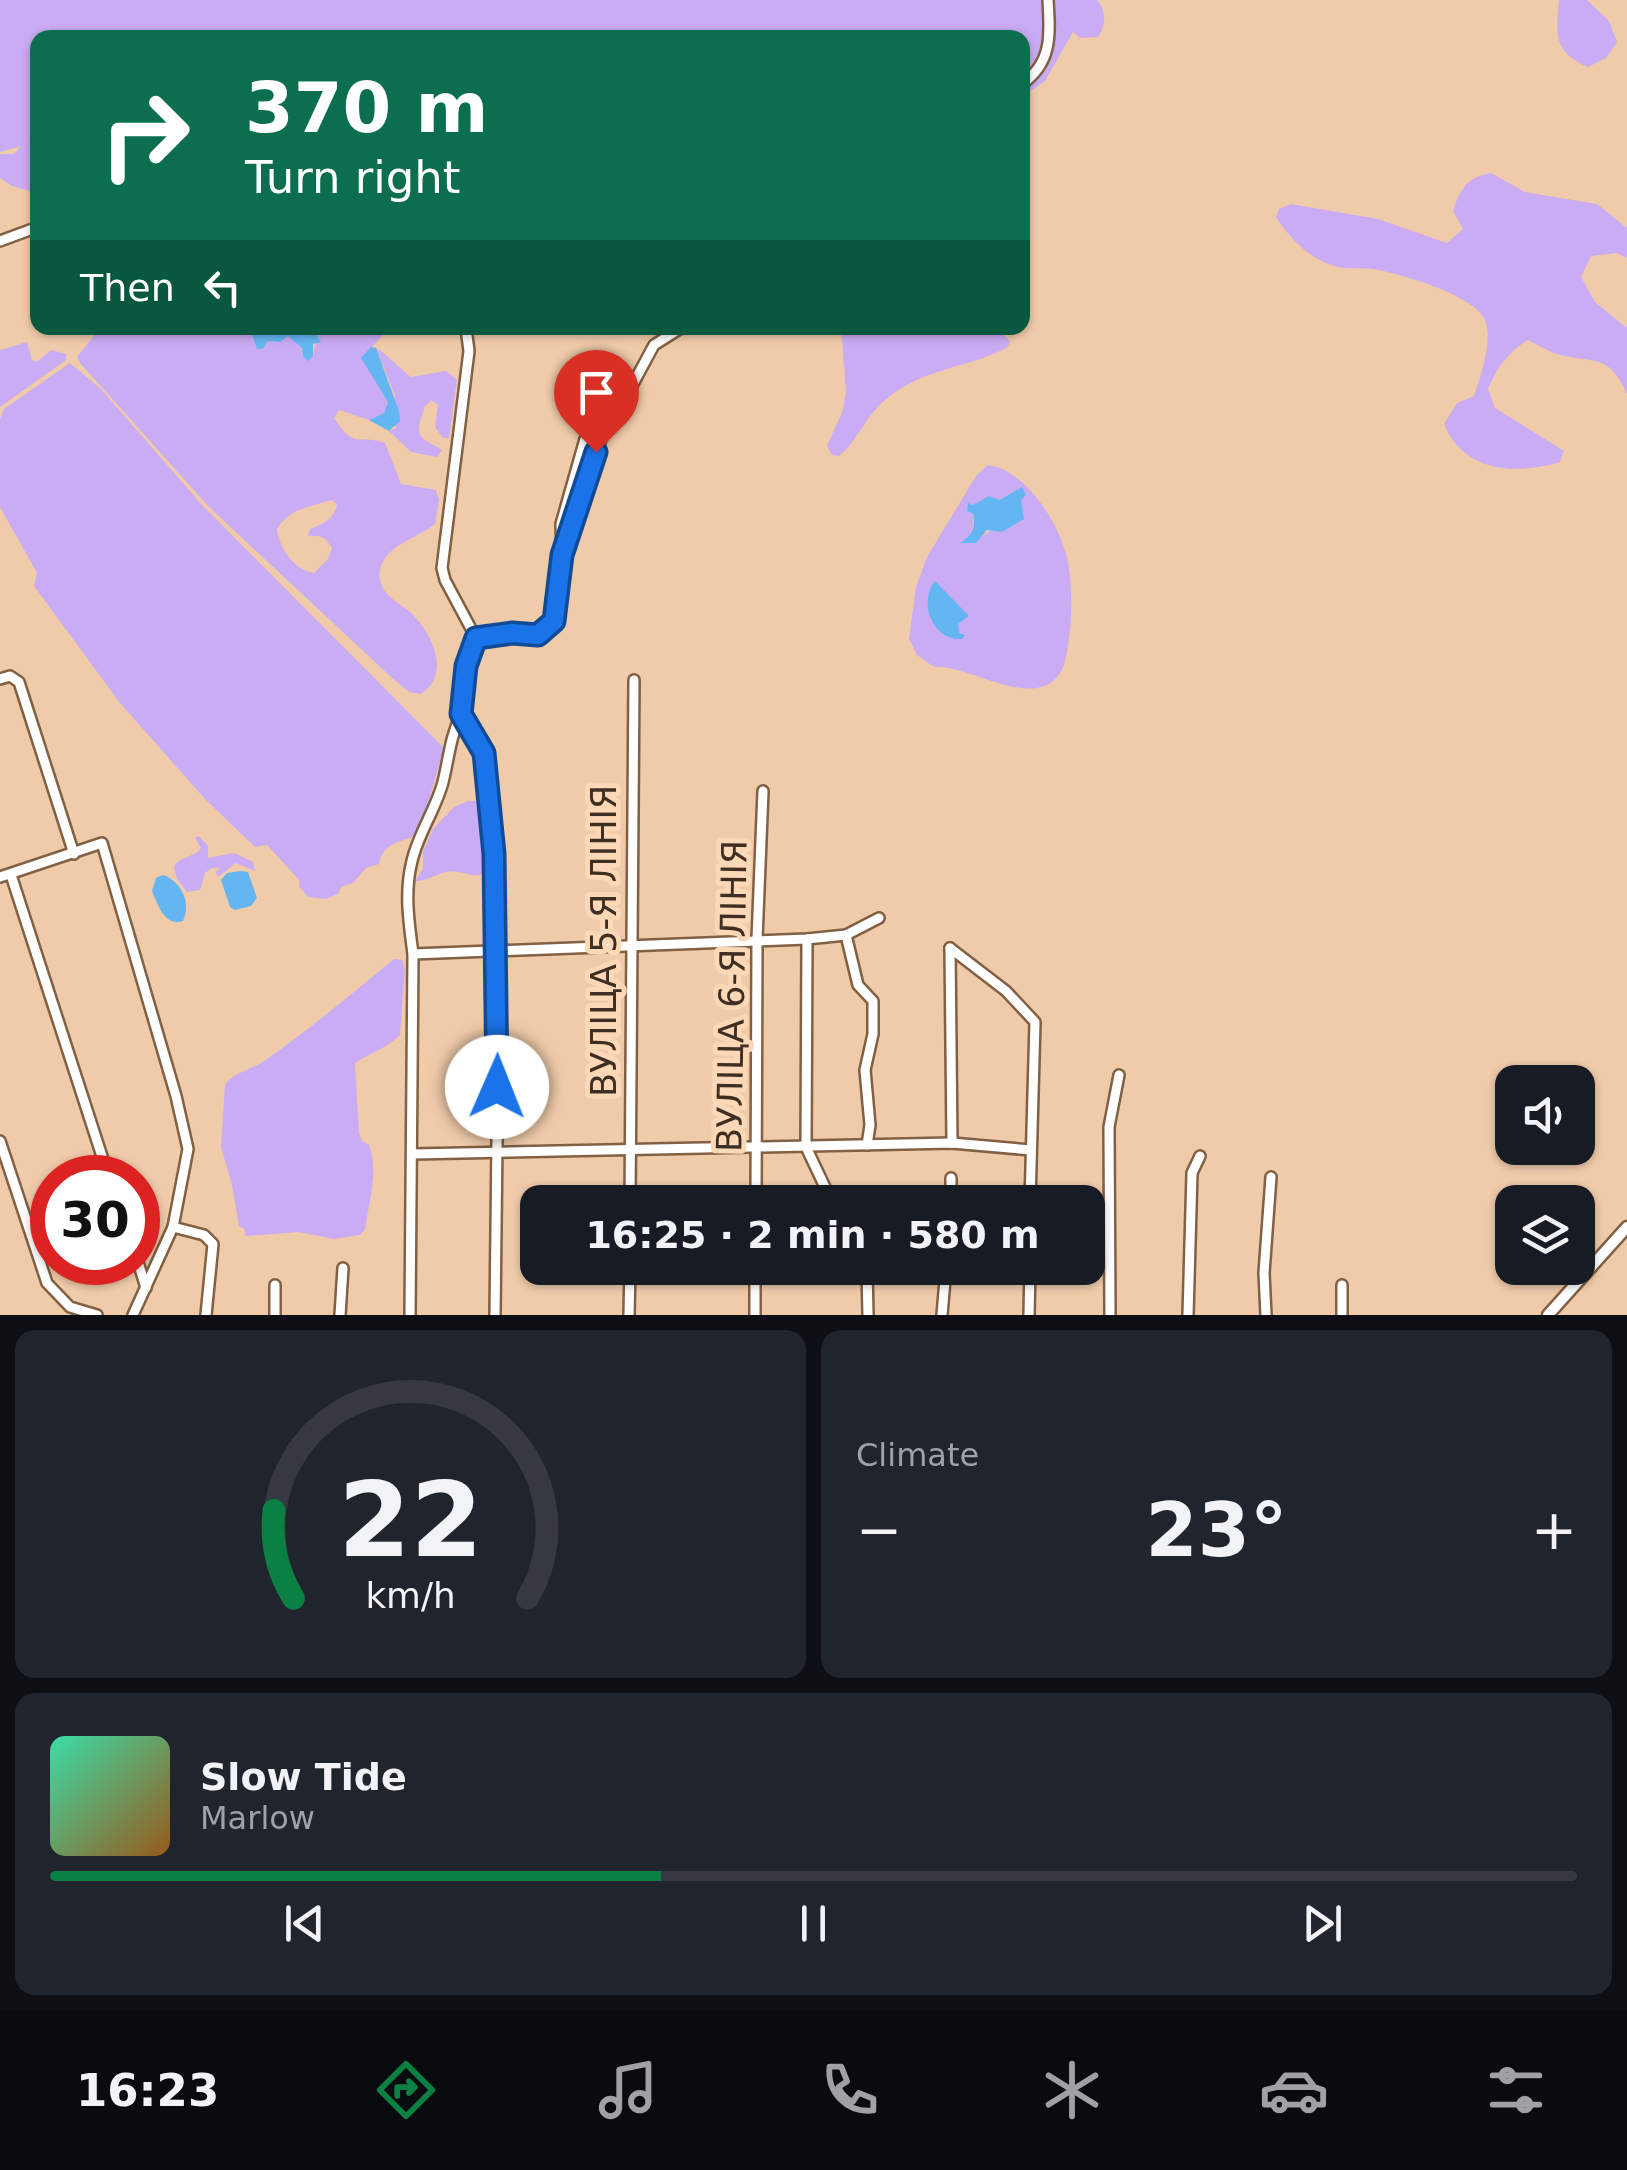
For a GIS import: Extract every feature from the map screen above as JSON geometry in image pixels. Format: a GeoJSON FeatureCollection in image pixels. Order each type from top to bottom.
{"type":"FeatureCollection","features":[{"type":"Feature","properties":{"kind":"street"},"geometry":{"type":"LineString","coordinates":[[1030,78],[1046,57],[1051,40],[1048,0]]}},
{"type":"Feature","properties":{"kind":"street"},"geometry":{"type":"LineString","coordinates":[[0,240],[30,230]]}},
{"type":"Feature","properties":{"kind":"street"},"geometry":{"type":"LineString","coordinates":[[410,1315],[414,1154],[413,954],[408,898],[412,858],[434,814],[450,736],[461,714],[466,666],[476,638],[442,568],[468,363],[466,335]]}},
{"type":"Feature","properties":{"kind":"street"},"geometry":{"type":"LineString","coordinates":[[476,638],[512,633],[538,635],[554,621],[562,555],[561,524],[585,439],[626,396],[654,345],[670,335]]}},
{"type":"Feature","properties":{"kind":"street"},"geometry":{"type":"LineString","coordinates":[[0,679],[15,678],[19,682],[74,854]]}},
{"type":"Feature","properties":{"kind":"street","name":"ВУЛІЦА 5-Я ЛІНІЯ"},"geometry":{"type":"LineString","coordinates":[[630,1185],[634,680]]}},
{"type":"Feature","properties":{"kind":"street"},"geometry":{"type":"LineString","coordinates":[[461,714],[484,753],[494,854],[495,1315]]}},
{"type":"Feature","properties":{"kind":"street","name":"ВУЛІЦА 6-Я ЛІНІЯ"},"geometry":{"type":"LineString","coordinates":[[756,1185],[762,791]]}},
{"type":"Feature","properties":{"kind":"street"},"geometry":{"type":"LineString","coordinates":[[0,878],[102,843],[188,1149],[173,1227],[133,1315]]}},
{"type":"Feature","properties":{"kind":"street"},"geometry":{"type":"LineString","coordinates":[[12,875],[102,1155]]}},
{"type":"Feature","properties":{"kind":"street"},"geometry":{"type":"LineString","coordinates":[[413,954],[807,939],[846,935],[879,918]]}},
{"type":"Feature","properties":{"kind":"street"},"geometry":{"type":"LineString","coordinates":[[846,935],[858,985],[873,1001],[873,1034],[865,1070],[870,1125],[867,1144]]}},
{"type":"Feature","properties":{"kind":"street"},"geometry":{"type":"LineString","coordinates":[[807,939],[806,1147],[824,1185]]}},
{"type":"Feature","properties":{"kind":"street"},"geometry":{"type":"LineString","coordinates":[[952,1143],[950,948],[1006,992],[1035,1022],[1030,1185]]}},
{"type":"Feature","properties":{"kind":"street"},"geometry":{"type":"LineString","coordinates":[[1110,1315],[1109,1126],[1119,1076]]}},
{"type":"Feature","properties":{"kind":"street"},"geometry":{"type":"LineString","coordinates":[[0,1142],[46,1282],[70,1307],[97,1315]]}},
{"type":"Feature","properties":{"kind":"street"},"geometry":{"type":"LineString","coordinates":[[414,1154],[952,1143],[1031,1150]]}},
{"type":"Feature","properties":{"kind":"street"},"geometry":{"type":"LineString","coordinates":[[1188,1315],[1192,1173],[1200,1156]]}},
{"type":"Feature","properties":{"kind":"street"},"geometry":{"type":"LineString","coordinates":[[1266,1315],[1264,1273],[1271,1177]]}},
{"type":"Feature","properties":{"kind":"street"},"geometry":{"type":"LineString","coordinates":[[951,1178],[951,1185]]}},
{"type":"Feature","properties":{"kind":"street"},"geometry":{"type":"LineString","coordinates":[[173,1227],[204,1235],[213,1244],[206,1315]]}},
{"type":"Feature","properties":{"kind":"street"},"geometry":{"type":"LineString","coordinates":[[1548,1315],[1627,1227]]}},
{"type":"Feature","properties":{"kind":"street"},"geometry":{"type":"LineString","coordinates":[[340,1315],[343,1268]]}},
{"type":"Feature","properties":{"kind":"street"},"geometry":{"type":"LineString","coordinates":[[275,1285],[275,1315]]}},
{"type":"Feature","properties":{"kind":"street"},"geometry":{"type":"LineString","coordinates":[[629,1315],[630,1285]]}},
{"type":"Feature","properties":{"kind":"street"},"geometry":{"type":"LineString","coordinates":[[755,1315],[756,1285]]}},
{"type":"Feature","properties":{"kind":"street"},"geometry":{"type":"LineString","coordinates":[[867,1285],[868,1315]]}},
{"type":"Feature","properties":{"kind":"street"},"geometry":{"type":"LineString","coordinates":[[942,1315],[945,1285]]}},
{"type":"Feature","properties":{"kind":"street"},"geometry":{"type":"LineString","coordinates":[[1029,1315],[1030,1285]]}},
{"type":"Feature","properties":{"kind":"street"},"geometry":{"type":"LineString","coordinates":[[1342,1285],[1342,1315]]}},
{"type":"Feature","properties":{"kind":"shaded area"},"geometry":{"type":"Polygon","coordinates":[[[0,0],[1097,0],[1104,18],[1098,37],[1080,38],[1073,32],[1045,81],[1030,91],[1030,30],[30,30],[30,191],[0,178],[0,154],[14,154],[21,146],[0,152],[0,0]]]}},
{"type":"Feature","properties":{"kind":"shaded area"},"geometry":{"type":"Polygon","coordinates":[[[1559,0],[1587,0],[1609,21],[1617,42],[1606,58],[1588,67],[1568,55],[1559,41],[1559,0]]]}},
{"type":"Feature","properties":{"kind":"shaded area"},"geometry":{"type":"Polygon","coordinates":[[[1491,173],[1525,192],[1597,204],[1627,228],[1627,258],[1617,253],[1591,256],[1581,277],[1595,302],[1627,328],[1627,394],[1614,371],[1599,362],[1557,354],[1528,340],[1504,361],[1488,389],[1495,408],[1564,451],[1560,462],[1543,466],[1509,469],[1478,461],[1464,452],[1444,424],[1457,403],[1474,396],[1480,378],[1488,338],[1485,320],[1478,311],[1452,294],[1417,280],[1325,263],[1301,247],[1276,217],[1279,209],[1291,204],[1378,219],[1447,243],[1463,229],[1453,211],[1462,190],[1470,181],[1491,173]]]}},
{"type":"Feature","properties":{"kind":"shaded area"},"geometry":{"type":"Polygon","coordinates":[[[94,335],[253,335],[267,341],[288,336],[302,349],[303,356],[313,356],[318,335],[383,335],[362,358],[388,402],[384,413],[369,420],[339,410],[334,418],[352,438],[385,443],[401,484],[436,490],[439,500],[435,524],[391,552],[379,573],[386,592],[412,614],[432,643],[437,665],[430,686],[421,694],[409,692],[391,677],[209,507],[77,357],[94,335]],[[332,500],[301,509],[277,529],[289,557],[300,568],[314,573],[328,559],[332,548],[327,541],[308,536],[310,529],[330,518],[337,505],[332,500]]]}},
{"type":"Feature","properties":{"kind":"shaded area"},"geometry":{"type":"Polygon","coordinates":[[[842,335],[1004,335],[1010,341],[1008,347],[993,354],[914,381],[899,390],[877,407],[839,456],[832,455],[827,446],[843,410],[846,391],[842,335]]]}},
{"type":"Feature","properties":{"kind":"shaded area"},"geometry":{"type":"Polygon","coordinates":[[[27,342],[32,360],[37,362],[51,350],[66,354],[66,360],[0,407],[0,350],[27,342]]]}},
{"type":"Feature","properties":{"kind":"shaded area"},"geometry":{"type":"Polygon","coordinates":[[[376,348],[411,377],[446,371],[457,380],[449,438],[443,438],[435,427],[438,405],[431,400],[424,407],[420,434],[442,450],[437,457],[411,452],[389,431],[396,428],[395,395],[376,348]]]}},
{"type":"Feature","properties":{"kind":"shaded area"},"geometry":{"type":"Polygon","coordinates":[[[70,363],[101,389],[203,506],[444,748],[419,834],[389,846],[379,864],[366,868],[353,883],[341,887],[338,894],[326,899],[308,897],[299,886],[300,881],[267,845],[255,847],[205,799],[120,703],[34,586],[37,573],[0,507],[0,419],[4,409],[70,363]]]}},
{"type":"Feature","properties":{"kind":"shaded area"},"geometry":{"type":"Polygon","coordinates":[[[988,465],[1017,478],[1042,504],[1066,553],[1071,603],[1066,655],[1057,677],[1041,687],[1027,689],[934,667],[917,655],[909,639],[916,587],[927,557],[976,476],[988,465]],[[1021,488],[998,500],[973,505],[972,530],[961,543],[978,539],[1021,510],[1021,488]]]}},
{"type":"Feature","properties":{"kind":"shaded area"},"geometry":{"type":"Polygon","coordinates":[[[468,801],[481,806],[488,858],[486,873],[451,871],[415,881],[423,869],[423,852],[433,829],[454,807],[468,801]]]}},
{"type":"Feature","properties":{"kind":"shaded area"},"geometry":{"type":"Polygon","coordinates":[[[199,836],[208,846],[208,858],[234,853],[253,862],[255,871],[236,863],[218,877],[216,872],[220,868],[212,868],[205,873],[200,890],[187,892],[174,867],[201,848],[195,838],[199,836]]]}},
{"type":"Feature","properties":{"kind":"shaded area"},"geometry":{"type":"Polygon","coordinates":[[[394,959],[402,960],[405,968],[400,1035],[355,1063],[359,1133],[369,1145],[373,1165],[365,1229],[360,1235],[334,1239],[299,1232],[246,1236],[239,1226],[221,1147],[225,1085],[297,1037],[394,959]]]}},
{"type":"Feature","properties":{"kind":"water"},"geometry":{"type":"Polygon","coordinates":[[[252,335],[317,335],[321,342],[313,344],[313,356],[308,361],[302,348],[288,336],[280,342],[267,341],[264,348],[257,349],[252,335]]]}},
{"type":"Feature","properties":{"kind":"water"},"geometry":{"type":"Polygon","coordinates":[[[371,347],[376,348],[399,411],[400,421],[389,431],[369,420],[384,413],[388,402],[361,358],[371,347]]]}},
{"type":"Feature","properties":{"kind":"water"},"geometry":{"type":"Polygon","coordinates":[[[1022,487],[1026,495],[1021,500],[1024,519],[1002,532],[987,530],[976,543],[960,543],[973,527],[968,503],[973,505],[989,496],[999,500],[1022,487]]]}},
{"type":"Feature","properties":{"kind":"water"},"geometry":{"type":"Polygon","coordinates":[[[935,581],[969,616],[958,624],[959,633],[965,635],[962,639],[943,634],[931,619],[928,599],[935,581]]]}},
{"type":"Feature","properties":{"kind":"water"},"geometry":{"type":"Polygon","coordinates":[[[248,872],[257,898],[251,906],[235,910],[230,907],[221,880],[227,873],[248,872]]]}},
{"type":"Feature","properties":{"kind":"water"},"geometry":{"type":"Polygon","coordinates":[[[163,875],[175,882],[183,894],[183,921],[167,918],[152,891],[156,878],[163,875]]]}},
{"type":"Feature","properties":{"kind":"route"},"geometry":{"type":"LineString","coordinates":[[497,1087],[494,854],[484,753],[461,714],[466,666],[476,638],[512,633],[538,635],[554,621],[562,555],[596,452]]}}]}
